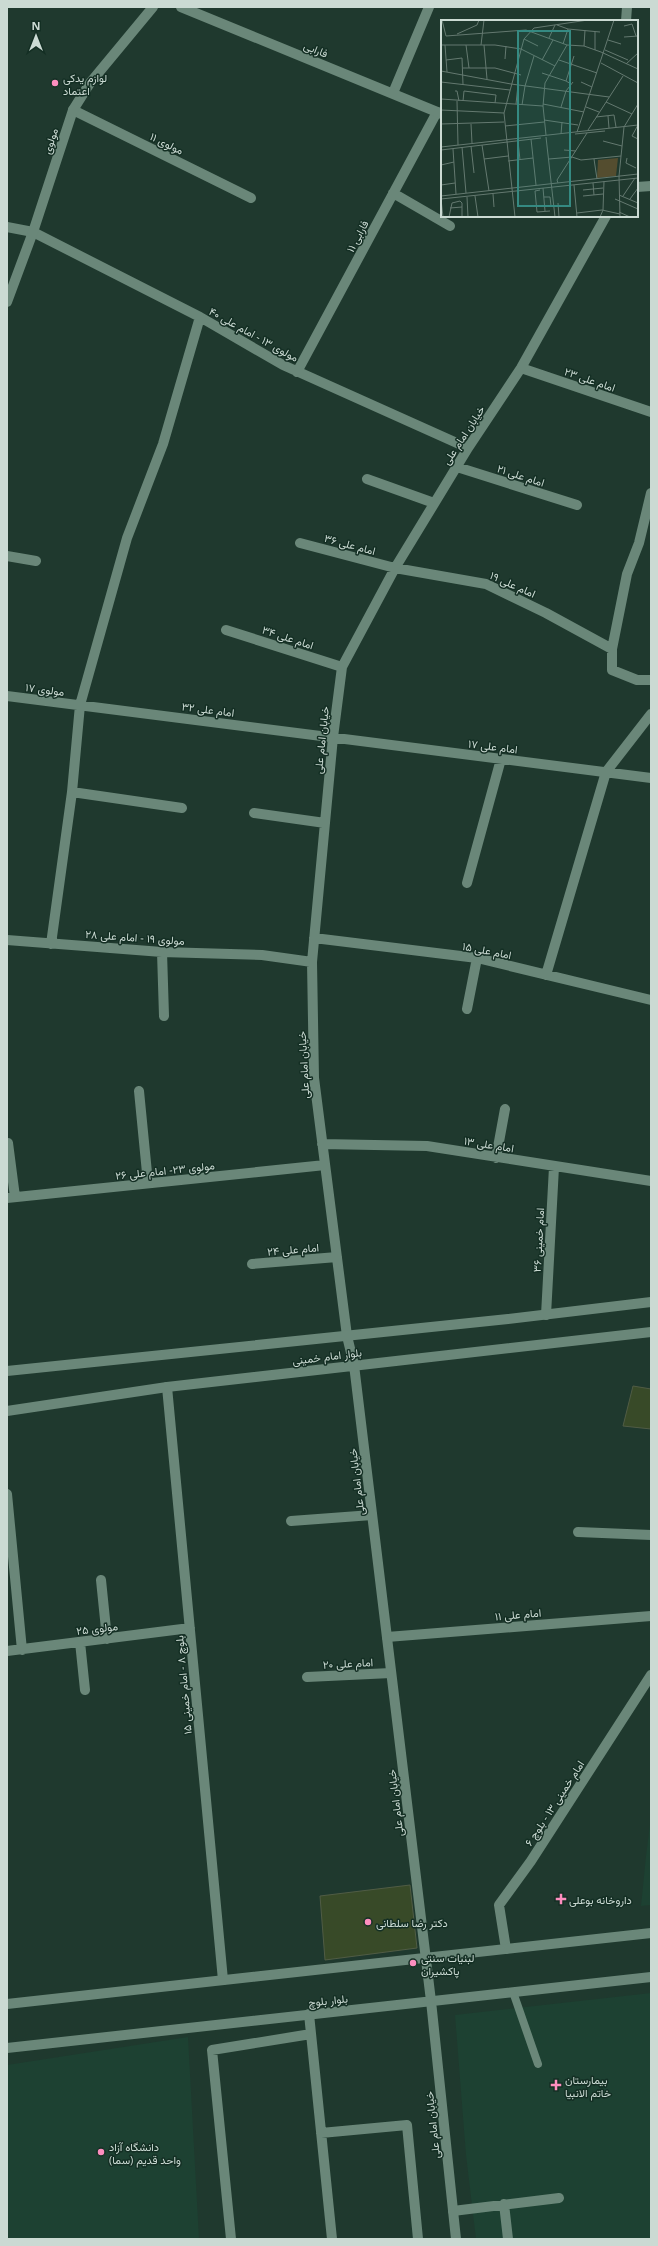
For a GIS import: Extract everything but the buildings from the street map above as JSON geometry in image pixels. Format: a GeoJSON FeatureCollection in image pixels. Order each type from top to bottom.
{"type":"FeatureCollection","features":[{"type":"Feature","properties":{"kind":"street","name":"مولوی"},"geometry":{"type":"LineString","coordinates":[[7,302],[33,232],[73,110],[90,83],[153,7]]}},
{"type":"Feature","properties":{"kind":"street","name":"فارابی"},"geometry":{"type":"LineString","coordinates":[[181,7],[439,113]]}},
{"type":"Feature","properties":{"kind":"street"},"geometry":{"type":"LineString","coordinates":[[393,93],[429,7]]}},
{"type":"Feature","properties":{"kind":"street"},"geometry":{"type":"LineString","coordinates":[[626,20],[627,7]]}},
{"type":"Feature","properties":{"kind":"street","name":"مولوی ۱۱"},"geometry":{"type":"LineString","coordinates":[[73,110],[250,198]]}},
{"type":"Feature","properties":{"kind":"street","name":"فارابی ۱۱"},"geometry":{"type":"LineString","coordinates":[[297,372],[393,194],[439,113]]}},
{"type":"Feature","properties":{"kind":"street"},"geometry":{"type":"LineString","coordinates":[[638,187],[651,186]]}},
{"type":"Feature","properties":{"kind":"street"},"geometry":{"type":"LineString","coordinates":[[393,194],[450,226]]}},
{"type":"Feature","properties":{"kind":"street","name":"خیابان امام علی"},"geometry":{"type":"LineString","coordinates":[[456,2239],[426,1958],[354,1365],[347,1336],[314,1078],[312,962],[333,737],[342,667],[395,568],[468,448],[521,368],[605,217]]}},
{"type":"Feature","properties":{"kind":"street","name":"مولوی ۱۳ - امام علی ۴۰"},"geometry":{"type":"LineString","coordinates":[[7,227],[33,232],[200,317],[297,372],[468,448]]}},
{"type":"Feature","properties":{"kind":"street"},"geometry":{"type":"LineString","coordinates":[[51,944],[72,792],[80,705],[127,538],[163,444],[200,317]]}},
{"type":"Feature","properties":{"kind":"street","name":"امام علی ۲۳"},"geometry":{"type":"LineString","coordinates":[[521,368],[651,412]]}},
{"type":"Feature","properties":{"kind":"street","name":"امام علی ۲۱"},"geometry":{"type":"LineString","coordinates":[[457,467],[577,505]]}},
{"type":"Feature","properties":{"kind":"street"},"geometry":{"type":"LineString","coordinates":[[367,479],[434,503]]}},
{"type":"Feature","properties":{"kind":"street"},"geometry":{"type":"LineString","coordinates":[[651,493],[639,544],[627,574],[612,649],[612,670],[637,680],[651,680]]}},
{"type":"Feature","properties":{"kind":"street","name":"امام علی ۳۶"},"geometry":{"type":"LineString","coordinates":[[300,544],[395,568]]}},
{"type":"Feature","properties":{"kind":"street"},"geometry":{"type":"LineString","coordinates":[[7,556],[36,561]]}},
{"type":"Feature","properties":{"kind":"street","name":"امام علی ۱۹"},"geometry":{"type":"LineString","coordinates":[[395,568],[486,584],[546,613],[612,649]]}},
{"type":"Feature","properties":{"kind":"street","name":"امام علی ۳۴"},"geometry":{"type":"LineString","coordinates":[[226,630],[342,667]]}},
{"type":"Feature","properties":{"kind":"street","name":"مولوی ۱۷"},"geometry":{"type":"LineString","coordinates":[[7,696],[80,705]]}},
{"type":"Feature","properties":{"kind":"street","name":"امام علی ۳۲"},"geometry":{"type":"LineString","coordinates":[[80,705],[333,737]]}},
{"type":"Feature","properties":{"kind":"street"},"geometry":{"type":"LineString","coordinates":[[546,975],[606,772],[651,714]]}},
{"type":"Feature","properties":{"kind":"street","name":"امام علی ۱۷"},"geometry":{"type":"LineString","coordinates":[[333,737],[651,778]]}},
{"type":"Feature","properties":{"kind":"street"},"geometry":{"type":"LineString","coordinates":[[467,882],[501,759]]}},
{"type":"Feature","properties":{"kind":"street"},"geometry":{"type":"LineString","coordinates":[[72,792],[182,808]]}},
{"type":"Feature","properties":{"kind":"street"},"geometry":{"type":"LineString","coordinates":[[254,813],[325,823]]}},
{"type":"Feature","properties":{"kind":"street","name":"امام علی ۱۵"},"geometry":{"type":"LineString","coordinates":[[314,938],[477,958],[651,1000]]}},
{"type":"Feature","properties":{"kind":"street","name":"مولوی ۱۹ - امام علی ۲۸"},"geometry":{"type":"LineString","coordinates":[[7,940],[162,952],[262,956],[312,962]]}},
{"type":"Feature","properties":{"kind":"street"},"geometry":{"type":"LineString","coordinates":[[162,952],[164,1016]]}},
{"type":"Feature","properties":{"kind":"street"},"geometry":{"type":"LineString","coordinates":[[467,1009],[477,958]]}},
{"type":"Feature","properties":{"kind":"street"},"geometry":{"type":"LineString","coordinates":[[139,1091],[148,1183]]}},
{"type":"Feature","properties":{"kind":"street"},"geometry":{"type":"LineString","coordinates":[[496,1158],[505,1109]]}},
{"type":"Feature","properties":{"kind":"street"},"geometry":{"type":"LineString","coordinates":[[8,1143],[11,1197]]}},
{"type":"Feature","properties":{"kind":"street","name":"امام علی ۱۳"},"geometry":{"type":"LineString","coordinates":[[322,1144],[427,1146],[496,1158],[651,1181]]}},
{"type":"Feature","properties":{"kind":"street","name":"مولوی ۲۳- امام علی ۲۶"},"geometry":{"type":"LineString","coordinates":[[11,1197],[325,1165]]}},
{"type":"Feature","properties":{"kind":"street","name":"امام خمینی ۳۶"},"geometry":{"type":"LineString","coordinates":[[546,1315],[554,1166]]}},
{"type":"Feature","properties":{"kind":"street","name":"امام علی ۲۴"},"geometry":{"type":"LineString","coordinates":[[252,1264],[337,1257]]}},
{"type":"Feature","properties":{"kind":"street","name":"بلوار امام خمینی"},"geometry":{"type":"LineString","coordinates":[[7,1371],[546,1315],[651,1302]]}},
{"type":"Feature","properties":{"kind":"street","name":"بلوار امام خمینی"},"geometry":{"type":"LineString","coordinates":[[7,1411],[166,1387],[651,1332]]}},
{"type":"Feature","properties":{"kind":"street","name":"بلوچ ۸ - امام خمینی ۱۵"},"geometry":{"type":"LineString","coordinates":[[166,1387],[223,1980]]}},
{"type":"Feature","properties":{"kind":"street"},"geometry":{"type":"LineString","coordinates":[[7,1494],[22,1650]]}},
{"type":"Feature","properties":{"kind":"street"},"geometry":{"type":"LineString","coordinates":[[292,1521],[372,1515]]}},
{"type":"Feature","properties":{"kind":"street"},"geometry":{"type":"LineString","coordinates":[[578,1532],[651,1535]]}},
{"type":"Feature","properties":{"kind":"street"},"geometry":{"type":"LineString","coordinates":[[101,1580],[107,1639]]}},
{"type":"Feature","properties":{"kind":"street","name":"امام علی ۱۱"},"geometry":{"type":"LineString","coordinates":[[387,1637],[651,1616]]}},
{"type":"Feature","properties":{"kind":"street","name":"مولوی ۲۵"},"geometry":{"type":"LineString","coordinates":[[7,1652],[190,1628]]}},
{"type":"Feature","properties":{"kind":"street"},"geometry":{"type":"LineString","coordinates":[[80,1642],[85,1690]]}},
{"type":"Feature","properties":{"kind":"street","name":"امام علی ۲۰"},"geometry":{"type":"LineString","coordinates":[[307,1678],[391,1673]]}},
{"type":"Feature","properties":{"kind":"street","name":"امام خمینی ۱۳ - بلوچ ۶"},"geometry":{"type":"LineString","coordinates":[[506,1949],[499,1905],[531,1861],[651,1675]]}},
{"type":"Feature","properties":{"kind":"street"},"geometry":{"type":"LineString","coordinates":[[7,2004],[651,1933]]}},
{"type":"Feature","properties":{"kind":"street","name":"بلوار بلوچ"},"geometry":{"type":"LineString","coordinates":[[7,2048],[651,1976]]}},
{"type":"Feature","properties":{"kind":"street"},"geometry":{"type":"LineString","coordinates":[[309,2014],[332,2239]]}},
{"type":"Feature","properties":{"kind":"street"},"geometry":{"type":"LineString","coordinates":[[230,2239],[212,2050],[311,2034]]}},
{"type":"Feature","properties":{"kind":"street"},"geometry":{"type":"LineString","coordinates":[[321,2133],[407,2125],[418,2239]]}},
{"type":"Feature","properties":{"kind":"street"},"geometry":{"type":"LineString","coordinates":[[453,2211],[559,2198]]}},
{"type":"Feature","properties":{"kind":"street"},"geometry":{"type":"LineString","coordinates":[[504,2204],[508,2239]]}},
{"type":"Feature","properties":{"kind":"lane"},"geometry":{"type":"LineString","coordinates":[[513,1992],[538,2064]]}},
{"type":"Feature","properties":{"kind":"shaded area"},"geometry":{"type":"Polygon","coordinates":[[[651,1816],[651,1905],[641,1906],[646,1856],[651,1816]]]}},
{"type":"Feature","properties":{"kind":"shaded area","name":"بیمارستان خاتم الانبیا"},"geometry":{"type":"Polygon","coordinates":[[[651,1993],[651,2239],[476,2239],[466,2155],[455,2015],[651,1993]]]}},
{"type":"Feature","properties":{"kind":"shaded area","name":"دانشگاه آزاد واحد قدیم (سما)"},"geometry":{"type":"Polygon","coordinates":[[[188,2037],[199,2239],[7,2239],[7,2065],[188,2037]]]}},
{"type":"Feature","properties":{"kind":"place","name":"لوازم یدکی اعتماد"},"geometry":{"type":"Point","coordinates":[55,83]}},
{"type":"Feature","properties":{"kind":"place","name":"داروخانه بوعلی"},"geometry":{"type":"Point","coordinates":[561,1899]}},
{"type":"Feature","properties":{"kind":"place","name":"دکتر رضا سلطانی"},"geometry":{"type":"Point","coordinates":[368,1922]}},
{"type":"Feature","properties":{"kind":"place","name":"لبنیات سنتی پاکشیران"},"geometry":{"type":"Point","coordinates":[413,1963]}},
{"type":"Feature","properties":{"kind":"place","name":"بیمارستان خاتم الانبیا"},"geometry":{"type":"Point","coordinates":[556,2085]}},
{"type":"Feature","properties":{"kind":"place","name":"دانشگاه آزاد واحد قدیم (سما)"},"geometry":{"type":"Point","coordinates":[101,2152]}}]}
